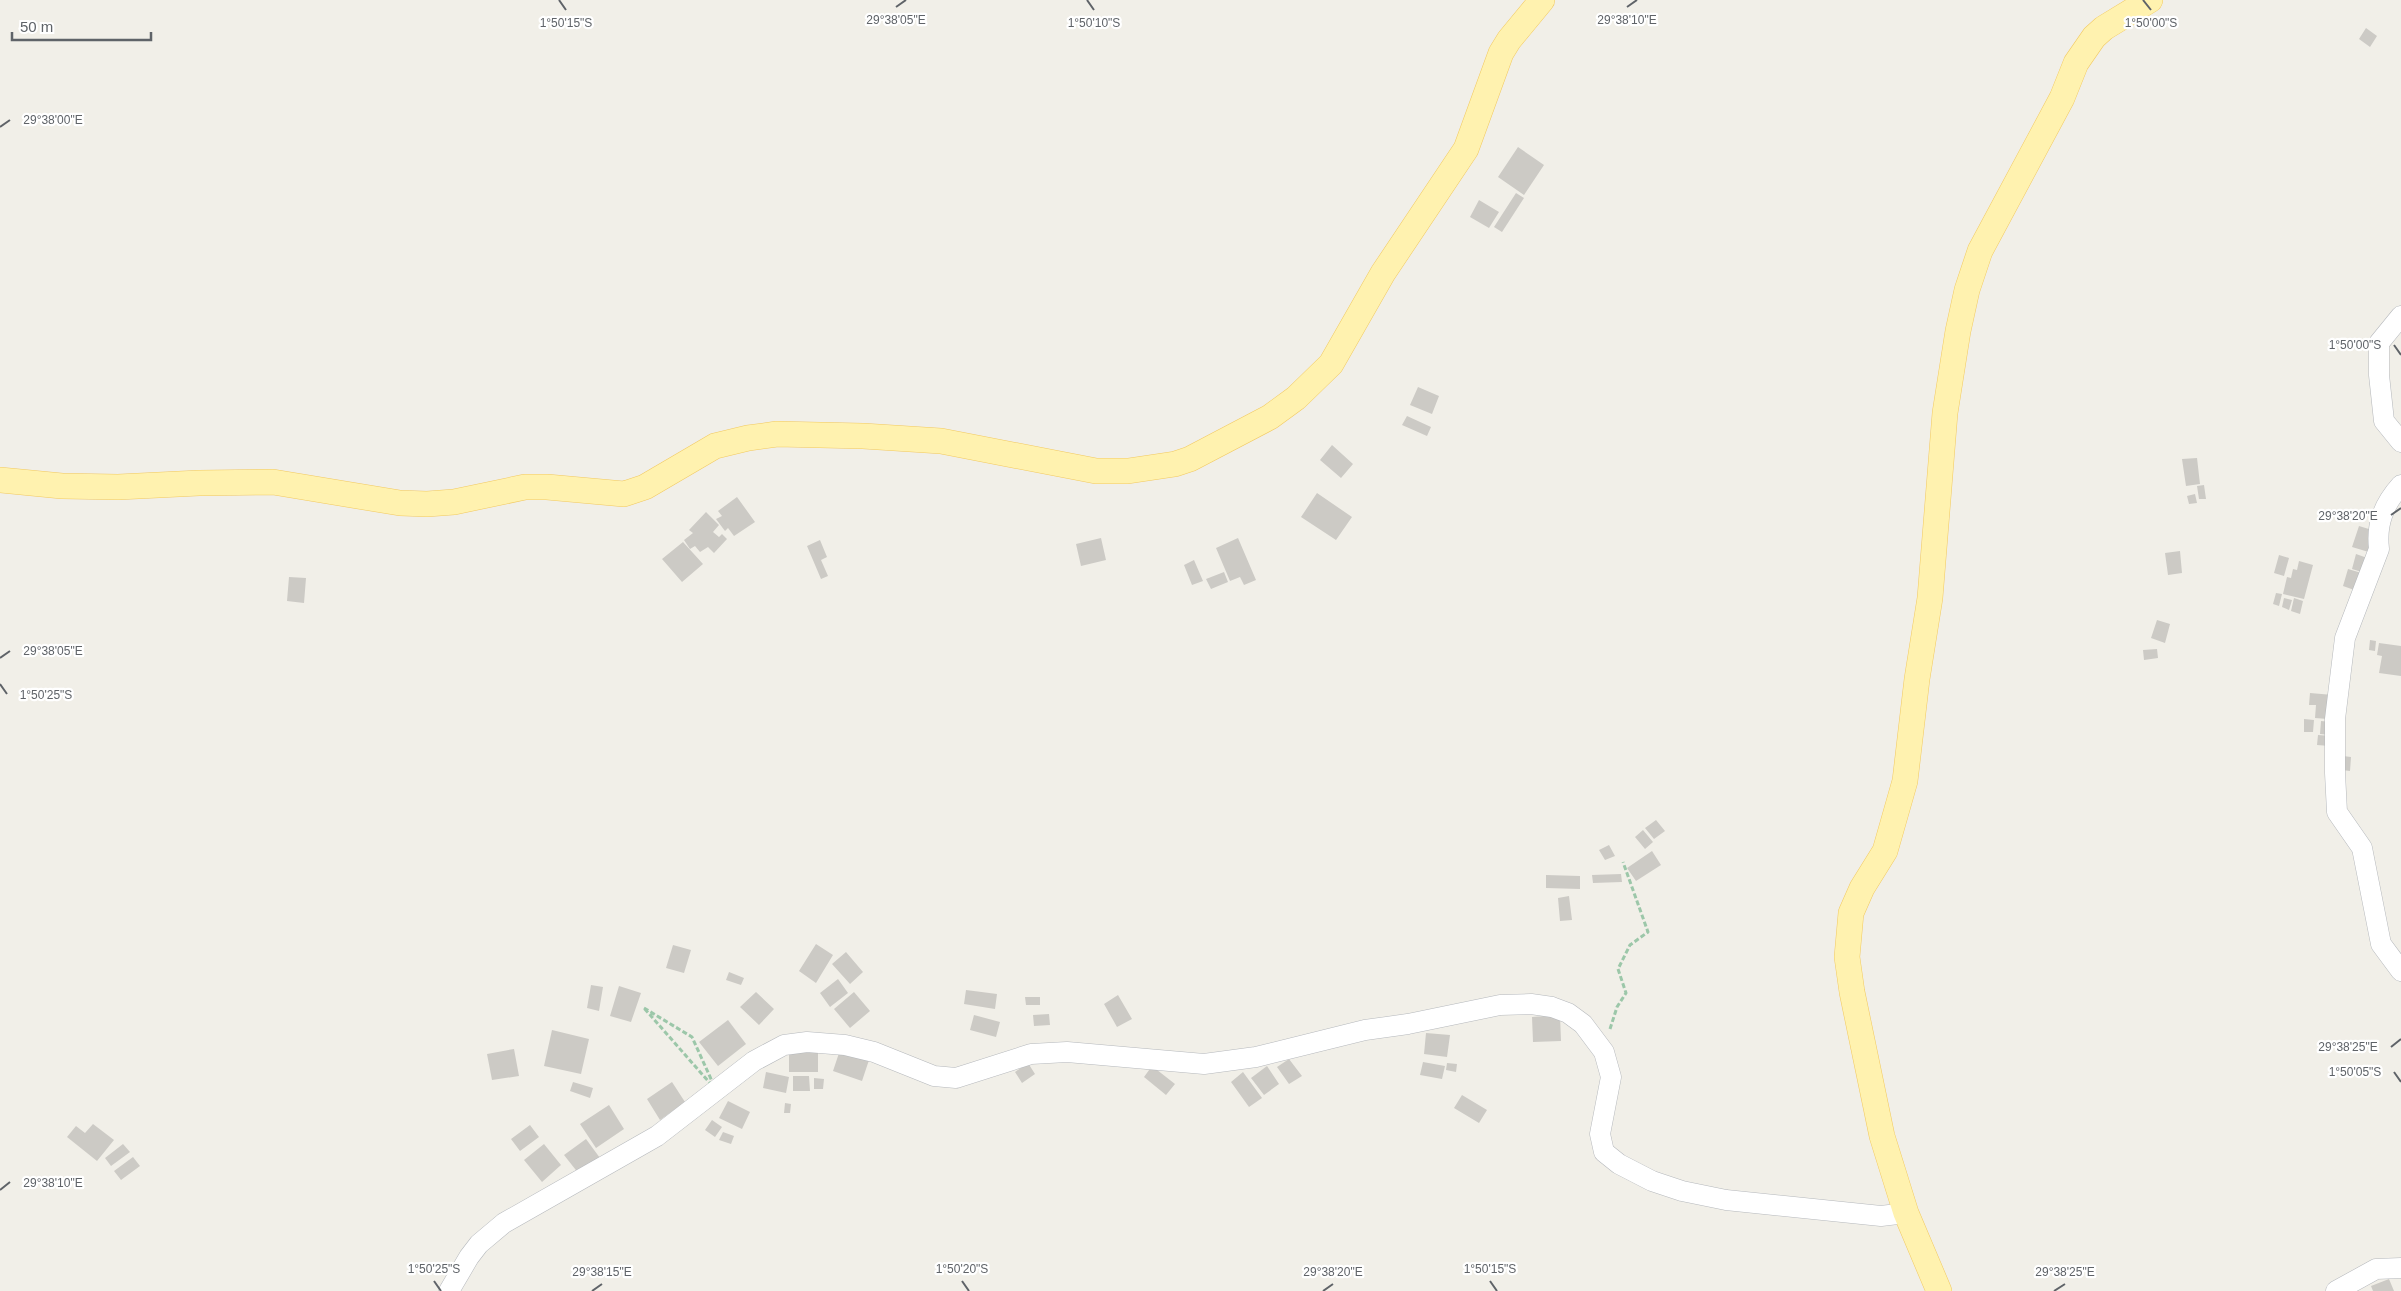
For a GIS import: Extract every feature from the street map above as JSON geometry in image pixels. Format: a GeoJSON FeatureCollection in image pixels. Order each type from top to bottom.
{"type":"FeatureCollection","features":[{"type":"Feature","properties":{"kind":"main road"},"geometry":{"type":"LineString","coordinates":[[0,480],[62,486],[118,487],[199,482],[273,482],[400,503],[427,504],[454,502],[525,487],[624,494],[645,488],[715,446],[748,438],[777,434],[862,436],[941,441],[1096,471],[1128,471],[1175,464],[1190,459],[1270,417],[1296,398],[1331,364],[1383,273],[1466,149],[1501,53],[1509,40],[1542,0]]}},
{"type":"Feature","properties":{"kind":"main road"},"geometry":{"type":"LineString","coordinates":[[1938,1291],[1906,1213],[1882,1136],[1852,992],[1847,940],[1851,913],[1862,888],[1885,851],[1905,780],[1917,678],[1930,598],[1945,413],[1958,331],[1967,290],[1980,251],[2062,98],[2076,63],[2094,37],[2104,28],[2150,0]]}},
{"type":"Feature","properties":{"kind":"street"},"geometry":{"type":"LineString","coordinates":[[2401,316],[2379,343],[2379,375],[2384,422],[2401,442]]}},
{"type":"Feature","properties":{"kind":"street"},"geometry":{"type":"LineString","coordinates":[[2401,485],[2382,511],[2377,533],[2379,549],[2345,638],[2335,719],[2335,773],[2338,812],[2362,848],[2381,944],[2401,971]]}},
{"type":"Feature","properties":{"kind":"street"},"geometry":{"type":"LineString","coordinates":[[449,1291],[469,1256],[479,1244],[504,1223],[657,1136],[764,1054],[784,1045],[807,1042],[845,1045],[874,1052],[934,1076],[956,1078],[1031,1054],[1067,1052],[1103,1054],[1204,1064],[1232,1061],[1365,1030],[1508,1004],[1552,1007],[1568,1013],[1583,1024],[1604,1052],[1611,1077],[1600,1134],[1604,1152],[1619,1164],[1652,1181],[1682,1191],[1726,1200],[1881,1216],[1906,1213]]}},
{"type":"Feature","properties":{"kind":"street"},"geometry":{"type":"LineString","coordinates":[[2336,1291],[2376,1269],[2401,1268]]}},
{"type":"Feature","properties":{"kind":"path"},"geometry":{"type":"LineString","coordinates":[[1604,1052],[1616,1007],[1626,993],[1618,969],[1630,945],[1648,932],[1623,862]]}},
{"type":"Feature","properties":{"kind":"path"},"geometry":{"type":"LineString","coordinates":[[644,1008],[692,1037],[716,1090],[670,1038],[644,1008]]}},
{"type":"Feature","properties":{"kind":"building"},"geometry":{"type":"Polygon","coordinates":[[[2366,28],[2377,36],[2370,47],[2359,39],[2366,28]]]}},
{"type":"Feature","properties":{"kind":"building"},"geometry":{"type":"Polygon","coordinates":[[[1518,147],[1544,165],[1524,195],[1498,177],[1518,147]]]}},
{"type":"Feature","properties":{"kind":"building"},"geometry":{"type":"Polygon","coordinates":[[[1516,193],[1524,198],[1502,232],[1494,227],[1516,193]]]}},
{"type":"Feature","properties":{"kind":"building"},"geometry":{"type":"Polygon","coordinates":[[[1479,200],[1499,212],[1489,228],[1470,217],[1479,200]]]}},
{"type":"Feature","properties":{"kind":"building"},"geometry":{"type":"Polygon","coordinates":[[[1418,387],[1439,396],[1432,414],[1410,405],[1418,387]]]}},
{"type":"Feature","properties":{"kind":"building"},"geometry":{"type":"Polygon","coordinates":[[[1407,416],[1431,427],[1427,436],[1402,425],[1407,416]]]}},
{"type":"Feature","properties":{"kind":"building"},"geometry":{"type":"Polygon","coordinates":[[[1332,445],[1353,464],[1341,478],[1320,460],[1332,445]]]}},
{"type":"Feature","properties":{"kind":"building"},"geometry":{"type":"Polygon","coordinates":[[[2197,458],[2200,484],[2186,486],[2182,459],[2197,458]]]}},
{"type":"Feature","properties":{"kind":"building"},"geometry":{"type":"Polygon","coordinates":[[[2204,485],[2206,499],[2199,499],[2197,486],[2204,485]]]}},
{"type":"Feature","properties":{"kind":"building"},"geometry":{"type":"Polygon","coordinates":[[[1317,493],[1352,517],[1336,540],[1301,517],[1317,493]]]}},
{"type":"Feature","properties":{"kind":"building"},"geometry":{"type":"Polygon","coordinates":[[[2195,494],[2197,503],[2189,504],[2187,496],[2195,494]]]}},
{"type":"Feature","properties":{"kind":"building"},"geometry":{"type":"Polygon","coordinates":[[[737,497],[755,522],[734,536],[728,528],[725,531],[716,519],[722,516],[718,511],[737,497]]]}},
{"type":"Feature","properties":{"kind":"building"},"geometry":{"type":"Polygon","coordinates":[[[706,512],[719,525],[713,532],[719,537],[722,534],[727,539],[714,553],[708,547],[700,552],[695,546],[690,549],[684,540],[693,533],[689,530],[706,512]]]}},
{"type":"Feature","properties":{"kind":"building"},"geometry":{"type":"Polygon","coordinates":[[[2359,526],[2372,530],[2372,553],[2352,547],[2359,526]]]}},
{"type":"Feature","properties":{"kind":"building"},"geometry":{"type":"Polygon","coordinates":[[[1101,538],[1106,560],[1081,566],[1076,544],[1101,538]]]}},
{"type":"Feature","properties":{"kind":"building"},"geometry":{"type":"Polygon","coordinates":[[[1238,538],[1256,580],[1244,585],[1240,577],[1230,581],[1216,548],[1238,538]]]}},
{"type":"Feature","properties":{"kind":"building"},"geometry":{"type":"Polygon","coordinates":[[[820,540],[827,557],[821,560],[828,576],[821,579],[807,546],[820,540]]]}},
{"type":"Feature","properties":{"kind":"building"},"geometry":{"type":"Polygon","coordinates":[[[683,542],[703,564],[682,582],[662,559],[683,542]]]}},
{"type":"Feature","properties":{"kind":"building"},"geometry":{"type":"Polygon","coordinates":[[[2180,551],[2182,573],[2168,575],[2165,553],[2180,551]]]}},
{"type":"Feature","properties":{"kind":"building"},"geometry":{"type":"Polygon","coordinates":[[[2356,554],[2370,559],[2365,573],[2352,569],[2356,554]]]}},
{"type":"Feature","properties":{"kind":"building"},"geometry":{"type":"Polygon","coordinates":[[[2279,555],[2289,558],[2284,576],[2274,573],[2279,555]]]}},
{"type":"Feature","properties":{"kind":"building"},"geometry":{"type":"Polygon","coordinates":[[[1194,560],[1203,581],[1192,585],[1184,565],[1194,560]]]}},
{"type":"Feature","properties":{"kind":"building"},"geometry":{"type":"Polygon","coordinates":[[[2299,561],[2313,565],[2304,599],[2283,594],[2287,577],[2291,578],[2293,569],[2297,570],[2299,561]]]}},
{"type":"Feature","properties":{"kind":"building"},"geometry":{"type":"Polygon","coordinates":[[[2348,569],[2365,574],[2360,592],[2343,586],[2348,569]]]}},
{"type":"Feature","properties":{"kind":"building"},"geometry":{"type":"Polygon","coordinates":[[[1224,572],[1228,582],[1211,589],[1206,579],[1224,572]]]}},
{"type":"Feature","properties":{"kind":"building"},"geometry":{"type":"Polygon","coordinates":[[[289,577],[306,578],[304,603],[287,601],[289,577]]]}},
{"type":"Feature","properties":{"kind":"building"},"geometry":{"type":"Polygon","coordinates":[[[2276,593],[2282,594],[2279,606],[2273,604],[2276,593]]]}},
{"type":"Feature","properties":{"kind":"building"},"geometry":{"type":"Polygon","coordinates":[[[2284,598],[2292,600],[2289,610],[2282,607],[2284,598]]]}},
{"type":"Feature","properties":{"kind":"building"},"geometry":{"type":"Polygon","coordinates":[[[2294,598],[2303,601],[2300,614],[2291,611],[2294,598]]]}},
{"type":"Feature","properties":{"kind":"building"},"geometry":{"type":"Polygon","coordinates":[[[2157,620],[2170,624],[2165,643],[2151,638],[2157,620]]]}},
{"type":"Feature","properties":{"kind":"building"},"geometry":{"type":"Polygon","coordinates":[[[2370,640],[2376,641],[2375,651],[2369,650],[2370,640]]]}},
{"type":"Feature","properties":{"kind":"building"},"geometry":{"type":"Polygon","coordinates":[[[2379,643],[2401,646],[2401,676],[2379,673],[2382,656],[2377,655],[2379,643]]]}},
{"type":"Feature","properties":{"kind":"building"},"geometry":{"type":"Polygon","coordinates":[[[2157,649],[2158,658],[2144,660],[2143,650],[2157,649]]]}},
{"type":"Feature","properties":{"kind":"building"},"geometry":{"type":"Polygon","coordinates":[[[2310,693],[2333,695],[2328,719],[2315,718],[2316,705],[2309,705],[2310,693]]]}},
{"type":"Feature","properties":{"kind":"building"},"geometry":{"type":"Polygon","coordinates":[[[2304,719],[2314,720],[2313,732],[2304,732],[2304,719]]]}},
{"type":"Feature","properties":{"kind":"building"},"geometry":{"type":"Polygon","coordinates":[[[2321,721],[2331,722],[2330,735],[2320,734],[2321,721]]]}},
{"type":"Feature","properties":{"kind":"building"},"geometry":{"type":"Polygon","coordinates":[[[2318,735],[2331,736],[2330,746],[2317,745],[2318,735]]]}},
{"type":"Feature","properties":{"kind":"building"},"geometry":{"type":"Polygon","coordinates":[[[2343,756],[2351,757],[2350,771],[2342,770],[2343,756]]]}},
{"type":"Feature","properties":{"kind":"building"},"geometry":{"type":"Polygon","coordinates":[[[1656,820],[1665,831],[1654,839],[1645,828],[1656,820]]]}},
{"type":"Feature","properties":{"kind":"building"},"geometry":{"type":"Polygon","coordinates":[[[1643,830],[1653,842],[1645,849],[1635,837],[1643,830]]]}},
{"type":"Feature","properties":{"kind":"building"},"geometry":{"type":"Polygon","coordinates":[[[1609,845],[1615,856],[1605,860],[1599,850],[1609,845]]]}},
{"type":"Feature","properties":{"kind":"building"},"geometry":{"type":"Polygon","coordinates":[[[1652,851],[1661,865],[1636,881],[1627,868],[1652,851]]]}},
{"type":"Feature","properties":{"kind":"building"},"geometry":{"type":"Polygon","coordinates":[[[1621,874],[1622,882],[1593,883],[1592,875],[1621,874]]]}},
{"type":"Feature","properties":{"kind":"building"},"geometry":{"type":"Polygon","coordinates":[[[1546,875],[1580,876],[1580,889],[1546,888],[1546,875]]]}},
{"type":"Feature","properties":{"kind":"building"},"geometry":{"type":"Polygon","coordinates":[[[1569,896],[1572,920],[1560,921],[1558,898],[1569,896]]]}},
{"type":"Feature","properties":{"kind":"building"},"geometry":{"type":"Polygon","coordinates":[[[816,944],[833,955],[816,983],[799,971],[816,944]]]}},
{"type":"Feature","properties":{"kind":"building"},"geometry":{"type":"Polygon","coordinates":[[[673,945],[691,950],[684,973],[666,968],[673,945]]]}},
{"type":"Feature","properties":{"kind":"building"},"geometry":{"type":"Polygon","coordinates":[[[846,952],[863,972],[850,984],[832,964],[846,952]]]}},
{"type":"Feature","properties":{"kind":"building"},"geometry":{"type":"Polygon","coordinates":[[[729,972],[744,978],[741,985],[726,980],[729,972]]]}},
{"type":"Feature","properties":{"kind":"building"},"geometry":{"type":"Polygon","coordinates":[[[838,979],[848,993],[830,1007],[820,993],[838,979]]]}},
{"type":"Feature","properties":{"kind":"building"},"geometry":{"type":"Polygon","coordinates":[[[591,985],[603,987],[599,1011],[587,1008],[591,985]]]}},
{"type":"Feature","properties":{"kind":"building"},"geometry":{"type":"Polygon","coordinates":[[[619,986],[641,993],[631,1022],[610,1016],[619,986]]]}},
{"type":"Feature","properties":{"kind":"building"},"geometry":{"type":"Polygon","coordinates":[[[966,990],[997,994],[995,1009],[964,1004],[966,990]]]}},
{"type":"Feature","properties":{"kind":"building"},"geometry":{"type":"Polygon","coordinates":[[[756,992],[774,1009],[759,1025],[740,1007],[756,992]]]}},
{"type":"Feature","properties":{"kind":"building"},"geometry":{"type":"Polygon","coordinates":[[[854,992],[870,1011],[850,1028],[834,1009],[854,992]]]}},
{"type":"Feature","properties":{"kind":"building"},"geometry":{"type":"Polygon","coordinates":[[[1118,995],[1132,1019],[1117,1027],[1104,1004],[1118,995]]]}},
{"type":"Feature","properties":{"kind":"building"},"geometry":{"type":"Polygon","coordinates":[[[1025,997],[1040,997],[1040,1005],[1026,1005],[1025,997]]]}},
{"type":"Feature","properties":{"kind":"building"},"geometry":{"type":"Polygon","coordinates":[[[1049,1014],[1050,1025],[1034,1026],[1033,1015],[1049,1014]]]}},
{"type":"Feature","properties":{"kind":"building"},"geometry":{"type":"Polygon","coordinates":[[[974,1015],[1000,1022],[996,1037],[970,1030],[974,1015]]]}},
{"type":"Feature","properties":{"kind":"building"},"geometry":{"type":"Polygon","coordinates":[[[1560,1015],[1561,1041],[1533,1042],[1532,1017],[1560,1015]]]}},
{"type":"Feature","properties":{"kind":"building"},"geometry":{"type":"Polygon","coordinates":[[[728,1020],[746,1044],[718,1066],[699,1042],[728,1020]]]}},
{"type":"Feature","properties":{"kind":"building"},"geometry":{"type":"Polygon","coordinates":[[[552,1030],[589,1039],[581,1074],[544,1066],[552,1030]]]}},
{"type":"Feature","properties":{"kind":"building"},"geometry":{"type":"Polygon","coordinates":[[[1426,1033],[1450,1035],[1447,1057],[1424,1054],[1426,1033]]]}},
{"type":"Feature","properties":{"kind":"building"},"geometry":{"type":"Polygon","coordinates":[[[514,1049],[519,1076],[492,1080],[487,1054],[514,1049]]]}},
{"type":"Feature","properties":{"kind":"building"},"geometry":{"type":"Polygon","coordinates":[[[840,1050],[869,1060],[862,1081],[833,1071],[840,1050]]]}},
{"type":"Feature","properties":{"kind":"building"},"geometry":{"type":"Polygon","coordinates":[[[789,1051],[818,1052],[818,1072],[789,1072],[789,1051]]]}},
{"type":"Feature","properties":{"kind":"building"},"geometry":{"type":"Polygon","coordinates":[[[1289,1059],[1302,1076],[1289,1084],[1277,1067],[1289,1059]]]}},
{"type":"Feature","properties":{"kind":"building"},"geometry":{"type":"Polygon","coordinates":[[[1423,1062],[1445,1066],[1442,1079],[1420,1075],[1423,1062]]]}},
{"type":"Feature","properties":{"kind":"building"},"geometry":{"type":"Polygon","coordinates":[[[1028,1063],[1035,1074],[1022,1083],[1015,1072],[1028,1063]]]}},
{"type":"Feature","properties":{"kind":"building"},"geometry":{"type":"Polygon","coordinates":[[[1447,1063],[1457,1064],[1456,1072],[1446,1070],[1447,1063]]]}},
{"type":"Feature","properties":{"kind":"building"},"geometry":{"type":"Polygon","coordinates":[[[1152,1066],[1175,1084],[1166,1095],[1144,1077],[1152,1066]]]}},
{"type":"Feature","properties":{"kind":"building"},"geometry":{"type":"Polygon","coordinates":[[[1267,1066],[1279,1084],[1264,1095],[1251,1078],[1267,1066]]]}},
{"type":"Feature","properties":{"kind":"building"},"geometry":{"type":"Polygon","coordinates":[[[766,1072],[789,1077],[786,1093],[763,1088],[766,1072]]]}},
{"type":"Feature","properties":{"kind":"building"},"geometry":{"type":"Polygon","coordinates":[[[1243,1072],[1262,1098],[1249,1107],[1231,1082],[1243,1072]]]}},
{"type":"Feature","properties":{"kind":"building"},"geometry":{"type":"Polygon","coordinates":[[[793,1076],[809,1076],[810,1091],[793,1091],[793,1076]]]}},
{"type":"Feature","properties":{"kind":"building"},"geometry":{"type":"Polygon","coordinates":[[[814,1078],[824,1079],[823,1089],[814,1089],[814,1078]]]}},
{"type":"Feature","properties":{"kind":"building"},"geometry":{"type":"Polygon","coordinates":[[[573,1082],[593,1088],[590,1098],[570,1091],[573,1082]]]}},
{"type":"Feature","properties":{"kind":"building"},"geometry":{"type":"Polygon","coordinates":[[[672,1082],[685,1102],[660,1120],[647,1099],[672,1082]]]}},
{"type":"Feature","properties":{"kind":"building"},"geometry":{"type":"Polygon","coordinates":[[[1462,1095],[1487,1110],[1479,1123],[1454,1108],[1462,1095]]]}},
{"type":"Feature","properties":{"kind":"building"},"geometry":{"type":"Polygon","coordinates":[[[728,1101],[750,1112],[742,1129],[719,1118],[728,1101]]]}},
{"type":"Feature","properties":{"kind":"building"},"geometry":{"type":"Polygon","coordinates":[[[785,1103],[791,1104],[790,1113],[784,1113],[785,1103]]]}},
{"type":"Feature","properties":{"kind":"building"},"geometry":{"type":"Polygon","coordinates":[[[609,1105],[624,1129],[596,1148],[580,1124],[609,1105]]]}},
{"type":"Feature","properties":{"kind":"building"},"geometry":{"type":"Polygon","coordinates":[[[712,1120],[722,1127],[715,1137],[705,1130],[712,1120]]]}},
{"type":"Feature","properties":{"kind":"building"},"geometry":{"type":"Polygon","coordinates":[[[93,1124],[114,1140],[97,1161],[67,1137],[76,1126],[85,1133],[93,1124]]]}},
{"type":"Feature","properties":{"kind":"building"},"geometry":{"type":"Polygon","coordinates":[[[530,1125],[539,1137],[520,1151],[511,1139],[530,1125]]]}},
{"type":"Feature","properties":{"kind":"building"},"geometry":{"type":"Polygon","coordinates":[[[723,1132],[734,1136],[731,1144],[719,1140],[723,1132]]]}},
{"type":"Feature","properties":{"kind":"building"},"geometry":{"type":"Polygon","coordinates":[[[586,1139],[600,1158],[579,1174],[564,1155],[586,1139]]]}},
{"type":"Feature","properties":{"kind":"building"},"geometry":{"type":"Polygon","coordinates":[[[123,1144],[130,1152],[111,1166],[105,1158],[123,1144]]]}},
{"type":"Feature","properties":{"kind":"building"},"geometry":{"type":"Polygon","coordinates":[[[544,1144],[561,1165],[542,1182],[524,1160],[544,1144]]]}},
{"type":"Feature","properties":{"kind":"building"},"geometry":{"type":"Polygon","coordinates":[[[133,1157],[140,1166],[121,1180],[114,1171],[133,1157]]]}},
{"type":"Feature","properties":{"kind":"building"},"geometry":{"type":"Polygon","coordinates":[[[2389,1279],[2394,1291],[2373,1291],[2371,1286],[2389,1279]]]}}]}
